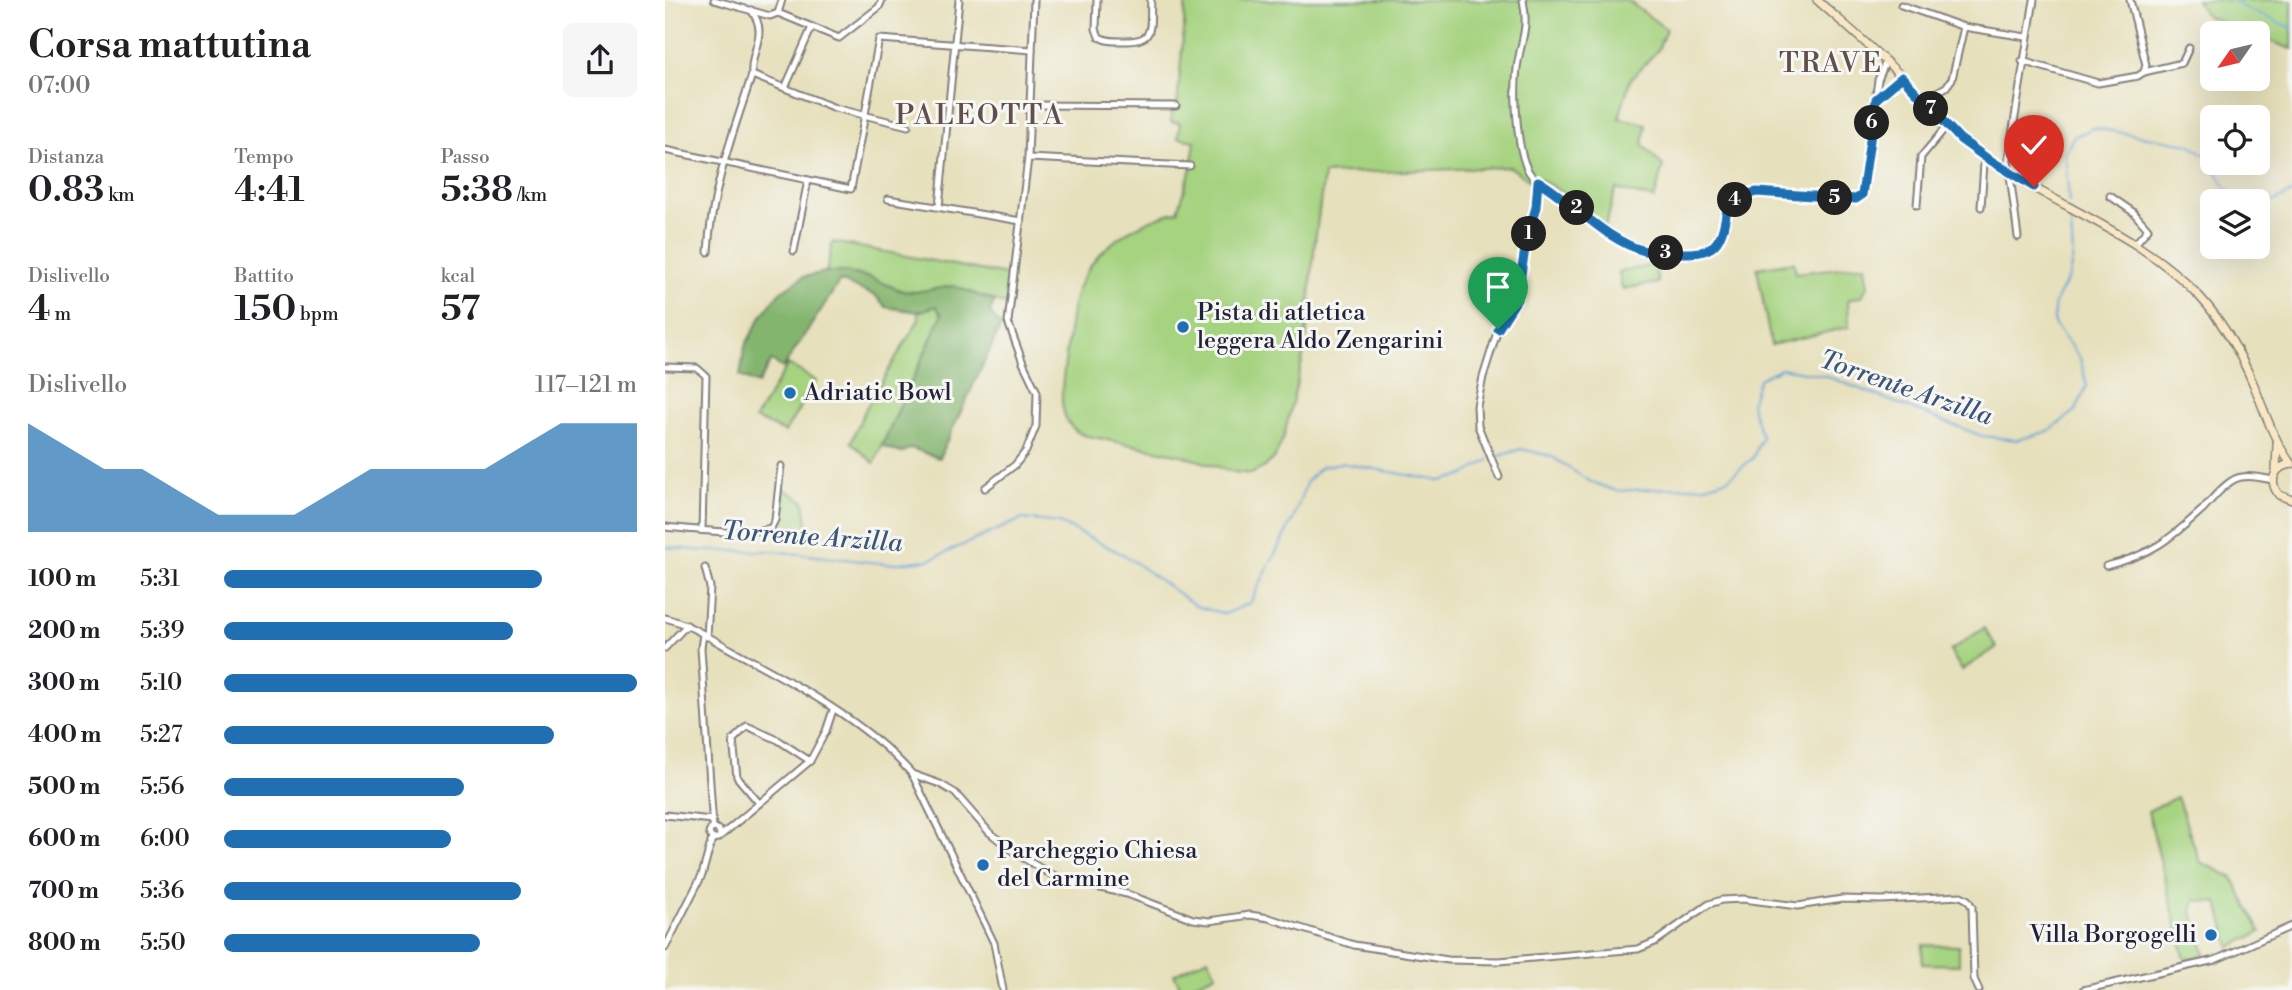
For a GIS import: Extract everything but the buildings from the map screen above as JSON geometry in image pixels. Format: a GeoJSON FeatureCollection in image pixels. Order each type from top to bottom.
{"type":"FeatureCollection","features":[{"type":"Feature","properties":{"kind":"main road"},"geometry":{"type":"LineString","coordinates":[[1818,0],[1886,61],[1946,127],[1987,159],[2135,244],[2183,280],[2212,311],[2242,360],[2277,445],[2292,464],[2283,466],[2275,475]]}},
{"type":"Feature","properties":{"kind":"main road"},"geometry":{"type":"LineString","coordinates":[[2277,445],[2276,492],[2289,500],[2292,508]]}},
{"type":"Feature","properties":{"kind":"street"},"geometry":{"type":"LineString","coordinates":[[714,0],[769,16],[778,13],[839,38],[879,7],[882,0]]}},
{"type":"Feature","properties":{"kind":"street"},"geometry":{"type":"LineString","coordinates":[[778,13],[782,0]]}},
{"type":"Feature","properties":{"kind":"street"},"geometry":{"type":"LineString","coordinates":[[939,207],[959,0]]}},
{"type":"Feature","properties":{"kind":"street"},"geometry":{"type":"LineString","coordinates":[[985,488],[1015,465],[1026,451],[1036,426],[1037,391],[1008,322],[1028,158],[1034,0]]}},
{"type":"Feature","properties":{"kind":"street"},"geometry":{"type":"LineString","coordinates":[[1097,0],[1096,29],[1099,37],[1105,40],[1138,41],[1145,39],[1149,32],[1151,0]]}},
{"type":"Feature","properties":{"kind":"street"},"geometry":{"type":"LineString","coordinates":[[1523,0],[1526,28],[1516,74],[1519,129],[1526,166],[1538,181],[1608,233],[1644,251],[1701,253],[1718,241],[1728,208],[1743,195],[1757,192],[1856,199],[1862,195],[1880,74],[1886,61]]}},
{"type":"Feature","properties":{"kind":"street"},"geometry":{"type":"LineString","coordinates":[[2018,237],[2008,160],[2033,0]]}},
{"type":"Feature","properties":{"kind":"street"},"geometry":{"type":"LineString","coordinates":[[2130,0],[2146,65],[2144,72]]}},
{"type":"Feature","properties":{"kind":"street"},"geometry":{"type":"LineString","coordinates":[[1901,5],[1964,27],[2026,37]]}},
{"type":"Feature","properties":{"kind":"street"},"geometry":{"type":"LineString","coordinates":[[708,252],[709,228],[724,161],[752,75],[751,69],[759,40],[759,26],[751,10]]}},
{"type":"Feature","properties":{"kind":"street"},"geometry":{"type":"LineString","coordinates":[[785,88],[812,27]]}},
{"type":"Feature","properties":{"kind":"street"},"geometry":{"type":"LineString","coordinates":[[1923,100],[1946,86],[1952,79],[1964,27]]}},
{"type":"Feature","properties":{"kind":"street"},"geometry":{"type":"LineString","coordinates":[[665,150],[851,189],[879,39],[1032,50]]}},
{"type":"Feature","properties":{"kind":"street"},"geometry":{"type":"LineString","coordinates":[[2022,61],[2098,83],[2138,76],[2144,72],[2182,63],[2189,48]]}},
{"type":"Feature","properties":{"kind":"street"},"geometry":{"type":"LineString","coordinates":[[752,75],[835,108],[908,126]]}},
{"type":"Feature","properties":{"kind":"street"},"geometry":{"type":"LineString","coordinates":[[1876,99],[1902,77]]}},
{"type":"Feature","properties":{"kind":"street"},"geometry":{"type":"LineString","coordinates":[[1030,104],[1176,106]]}},
{"type":"Feature","properties":{"kind":"street"},"geometry":{"type":"LineString","coordinates":[[1917,205],[1921,157],[1946,127]]}},
{"type":"Feature","properties":{"kind":"street"},"geometry":{"type":"LineString","coordinates":[[1028,158],[1190,166]]}},
{"type":"Feature","properties":{"kind":"street"},"geometry":{"type":"LineString","coordinates":[[1981,207],[1987,159]]}},
{"type":"Feature","properties":{"kind":"street"},"geometry":{"type":"LineString","coordinates":[[794,251],[808,180]]}},
{"type":"Feature","properties":{"kind":"street"},"geometry":{"type":"LineString","coordinates":[[1499,477],[1478,426],[1476,406],[1498,329],[1517,299],[1526,243],[1536,207],[1538,181]]}},
{"type":"Feature","properties":{"kind":"street"},"geometry":{"type":"LineString","coordinates":[[2110,196],[2133,212],[2148,229],[2135,244]]}},
{"type":"Feature","properties":{"kind":"street"},"geometry":{"type":"LineString","coordinates":[[888,198],[1021,221]]}},
{"type":"Feature","properties":{"kind":"street"},"geometry":{"type":"LineString","coordinates":[[665,367],[697,368],[706,376],[702,530]]}},
{"type":"Feature","properties":{"kind":"street"},"geometry":{"type":"LineString","coordinates":[[665,527],[761,531],[771,528],[775,520],[781,466]]}},
{"type":"Feature","properties":{"kind":"street"},"geometry":{"type":"LineString","coordinates":[[2106,566],[2134,559],[2155,549],[2180,530],[2235,479],[2275,475]]}},
{"type":"Feature","properties":{"kind":"street"},"geometry":{"type":"LineString","coordinates":[[665,948],[669,935],[702,875],[712,839],[709,833],[713,828],[701,648],[710,587],[705,568]]}},
{"type":"Feature","properties":{"kind":"street"},"geometry":{"type":"LineString","coordinates":[[665,618],[687,625],[803,689],[867,733],[902,762],[912,774],[994,943],[1003,990]]}},
{"type":"Feature","properties":{"kind":"street"},"geometry":{"type":"LineString","coordinates":[[672,638],[677,621]]}},
{"type":"Feature","properties":{"kind":"street"},"geometry":{"type":"LineString","coordinates":[[665,648],[687,625]]}},
{"type":"Feature","properties":{"kind":"street"},"geometry":{"type":"LineString","coordinates":[[712,839],[718,838],[810,761],[826,731],[833,710]]}},
{"type":"Feature","properties":{"kind":"street"},"geometry":{"type":"LineString","coordinates":[[759,803],[736,774],[733,740],[740,731],[750,726],[810,761]]}},
{"type":"Feature","properties":{"kind":"street"},"geometry":{"type":"LineString","coordinates":[[912,774],[940,784],[955,793],[989,832],[1014,852],[1061,879],[1127,894],[1193,919],[1209,921],[1234,916],[1259,916],[1355,945],[1448,960],[1499,961],[1638,949],[1655,942],[1709,904],[1722,900],[1743,899],[1798,906],[1842,899],[1961,896],[1968,900],[1972,908],[1974,979],[1979,990]]}},
{"type":"Feature","properties":{"kind":"street"},"geometry":{"type":"LineString","coordinates":[[665,815],[712,820]]}},
{"type":"Feature","properties":{"kind":"street"},"geometry":{"type":"LineString","coordinates":[[713,828],[719,830],[720,835]]}},
{"type":"Feature","properties":{"kind":"street"},"geometry":{"type":"LineString","coordinates":[[2083,990],[2215,960],[2292,926]]}},
{"type":"Feature","properties":{"kind":"green space"},"geometry":{"type":"Polygon","coordinates":[[[1186,0],[1627,0],[1666,29],[1658,50],[1630,80],[1619,118],[1646,124],[1643,145],[1663,166],[1654,199],[1616,189],[1605,227],[1557,189],[1538,178],[1533,183],[1510,167],[1324,174],[1305,349],[1284,436],[1275,457],[1265,467],[1251,474],[1234,472],[1181,455],[1083,435],[1068,422],[1062,402],[1070,321],[1076,294],[1092,263],[1116,240],[1130,230],[1178,211],[1191,169],[1195,141],[1178,138],[1180,123],[1171,122],[1172,109],[1177,108],[1186,0]]]}},
{"type":"Feature","properties":{"kind":"green space"},"geometry":{"type":"Polygon","coordinates":[[[2196,0],[2292,0],[2292,49],[2270,41],[2270,21],[2218,21],[2206,16],[2196,0]]]}},
{"type":"Feature","properties":{"kind":"green space"},"geometry":{"type":"Polygon","coordinates":[[[833,242],[1012,276],[1006,305],[954,286],[915,292],[902,291],[871,278],[845,272],[826,272],[833,242]]]}},
{"type":"Feature","properties":{"kind":"green space"},"geometry":{"type":"Polygon","coordinates":[[[1794,262],[1796,273],[1865,265],[1868,285],[1862,296],[1848,300],[1849,327],[1771,345],[1757,268],[1794,262]]]}},
{"type":"Feature","properties":{"kind":"green space"},"geometry":{"type":"Polygon","coordinates":[[[1655,265],[1658,283],[1622,289],[1619,272],[1655,265]]]}},
{"type":"Feature","properties":{"kind":"green space"},"geometry":{"type":"Polygon","coordinates":[[[826,272],[845,272],[871,278],[902,291],[915,292],[954,286],[994,301],[990,313],[1001,326],[939,458],[911,448],[901,453],[882,446],[942,315],[936,306],[918,312],[886,307],[876,296],[840,281],[783,368],[771,361],[758,384],[740,376],[745,346],[761,317],[780,292],[803,277],[826,272]]]}},
{"type":"Feature","properties":{"kind":"green space"},"geometry":{"type":"Polygon","coordinates":[[[936,306],[942,315],[874,463],[851,442],[865,410],[919,319],[918,312],[936,306]]]}},
{"type":"Feature","properties":{"kind":"green space","name":"Adriatic Bowl"},"geometry":{"type":"Polygon","coordinates":[[[788,364],[816,381],[785,432],[755,419],[788,364]]]}},
{"type":"Feature","properties":{"kind":"green space"},"geometry":{"type":"Polygon","coordinates":[[[784,489],[804,501],[808,530],[778,528],[784,489]]]}},
{"type":"Feature","properties":{"kind":"green space"},"geometry":{"type":"Polygon","coordinates":[[[1984,628],[1997,647],[1962,670],[1950,651],[1984,628]]]}},
{"type":"Feature","properties":{"kind":"green space"},"geometry":{"type":"Polygon","coordinates":[[[2177,797],[2200,862],[2232,877],[2261,932],[2230,947],[2218,903],[2195,900],[2192,911],[2205,955],[2185,960],[2148,811],[2177,797]]]}},
{"type":"Feature","properties":{"kind":"green space"},"geometry":{"type":"Polygon","coordinates":[[[1923,945],[1959,946],[1959,965],[1922,964],[1923,945]]]}},
{"type":"Feature","properties":{"kind":"green space"},"geometry":{"type":"Polygon","coordinates":[[[1208,958],[1216,974],[1182,990],[1174,974],[1208,958]]]}},
{"type":"Feature","properties":{"kind":"waterway","name":"Torrente Arzilla"},"geometry":{"type":"LineString","coordinates":[[2234,0],[2242,7],[2292,28]]}},
{"type":"Feature","properties":{"kind":"waterway","name":"Torrente Arzilla"},"geometry":{"type":"LineString","coordinates":[[2069,202],[2065,155],[2073,137],[2094,128],[2189,144],[2200,151]]}},
{"type":"Feature","properties":{"kind":"waterway","name":"Torrente Arzilla"},"geometry":{"type":"LineString","coordinates":[[2218,175],[2228,189]]}},
{"type":"Feature","properties":{"kind":"waterway","name":"Torrente Arzilla"},"geometry":{"type":"LineString","coordinates":[[2270,202],[2292,193]]}},
{"type":"Feature","properties":{"kind":"waterway","name":"Torrente Arzilla"},"geometry":{"type":"LineString","coordinates":[[1494,458],[1521,449],[1551,456],[1589,481],[1616,491],[1706,486],[1728,479],[1753,458],[1762,437],[1751,404],[1759,379],[1782,368],[1826,376],[1982,436],[2017,440],[2049,431],[2076,410],[2087,386],[2080,358],[2054,324],[2054,304],[2069,276],[2073,255],[2070,211]]}},
{"type":"Feature","properties":{"kind":"waterway","name":"Torrente Arzilla"},"geometry":{"type":"LineString","coordinates":[[665,547],[706,551],[772,551],[888,564],[929,560],[1022,519],[1060,523],[1126,556],[1196,606],[1225,614],[1250,603],[1293,519],[1307,481],[1321,467],[1341,463],[1441,481],[1464,475],[1489,460]]}},
{"type":"Feature","properties":{"kind":"place","name":"Pista di atletica leggera Aldo Zengarini"},"geometry":{"type":"Point","coordinates":[1183,327]}},
{"type":"Feature","properties":{"kind":"place","name":"Adriatic Bowl"},"geometry":{"type":"Point","coordinates":[790,393]}},
{"type":"Feature","properties":{"kind":"place","name":"Parcheggio Chiesa del Carmine"},"geometry":{"type":"Point","coordinates":[983,865]}},
{"type":"Feature","properties":{"kind":"place","name":"Villa Borgogelli"},"geometry":{"type":"Point","coordinates":[2211,935]}},
{"type":"Feature","properties":{"kind":"district","name":"TRAVE"},"geometry":{"type":"Point","coordinates":[1831,63]}},
{"type":"Feature","properties":{"kind":"district","name":"PALEOTTA"},"geometry":{"type":"Point","coordinates":[980,115]}},
{"type":"Feature","properties":{"kind":"route"},"geometry":{"type":"LineString","coordinates":[[1498,329],[1517,299],[1526,243],[1536,207],[1538,181],[1623,242],[1644,251],[1701,253],[1718,241],[1728,208],[1734,200],[1743,195],[1757,192],[1856,199],[1862,195],[1876,99],[1902,77],[1960,139],[2034,187]]}}]}
